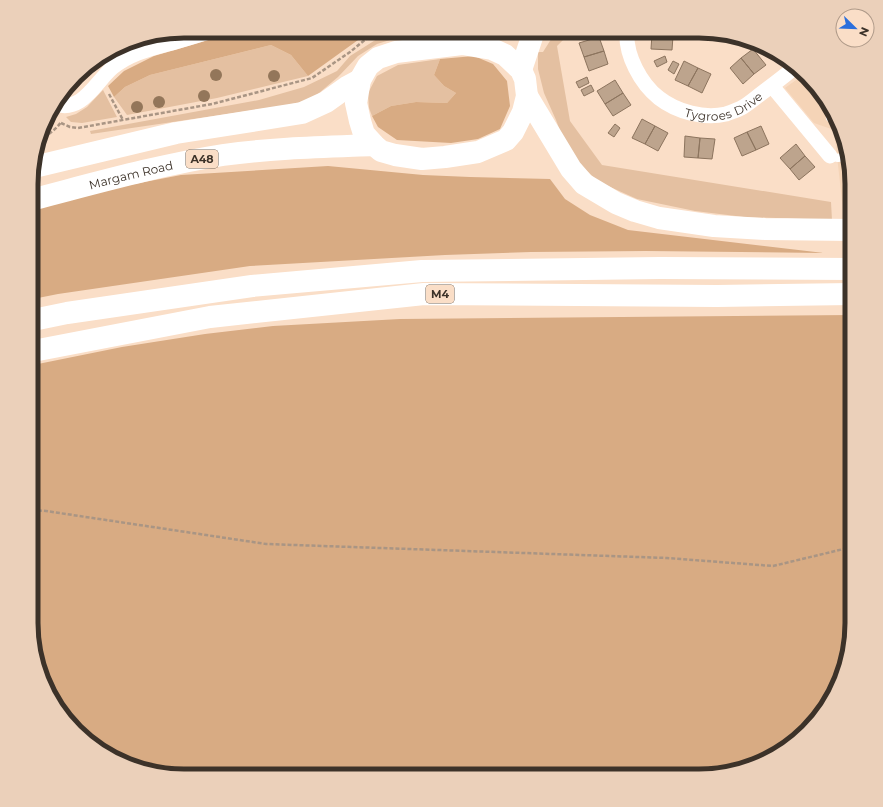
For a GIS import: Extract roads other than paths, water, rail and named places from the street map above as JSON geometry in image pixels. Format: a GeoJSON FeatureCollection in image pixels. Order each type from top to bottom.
{"type":"FeatureCollection","features":[{"type":"Feature","properties":{"kind":"main road"},"geometry":{"type":"LineString","coordinates":[[477,38],[462,44],[396,52],[378,58],[368,66],[360,80],[356,102],[364,134],[381,151],[395,155],[422,159],[478,152],[506,140],[513,132],[523,112],[527,96]]}},
{"type":"Feature","properties":{"kind":"main road"},"geometry":{"type":"LineString","coordinates":[[521,70],[532,38]]}},
{"type":"Feature","properties":{"kind":"main road"},"geometry":{"type":"LineString","coordinates":[[462,44],[492,49],[504,55],[521,70],[527,96],[571,170],[584,184],[616,204],[659,218],[714,226],[764,229],[845,230]]}},
{"type":"Feature","properties":{"kind":"main road"},"geometry":{"type":"LineString","coordinates":[[39,166],[176,133],[302,113],[326,102],[360,80]]}},
{"type":"Feature","properties":{"kind":"main road","name":"Margam Road"},"geometry":{"type":"LineString","coordinates":[[38,198],[172,164],[223,155],[277,149],[374,145]]}},
{"type":"Feature","properties":{"kind":"main road","name":"M4"},"geometry":{"type":"LineString","coordinates":[[38,319],[67,312],[252,286],[422,271],[660,268],[845,269]]}},
{"type":"Feature","properties":{"kind":"main road","name":"M4"},"geometry":{"type":"LineString","coordinates":[[38,350],[210,317],[424,294],[717,296],[845,294]]}},
{"type":"Feature","properties":{"kind":"street"},"geometry":{"type":"LineString","coordinates":[[141,45],[176,38]]}},
{"type":"Feature","properties":{"kind":"street","name":"Tygroes Drive"},"geometry":{"type":"LineString","coordinates":[[627,38],[635,67],[644,82],[659,98],[675,108],[690,113],[709,116],[726,114],[743,108],[772,86],[830,156]]}},
{"type":"Feature","properties":{"kind":"street"},"geometry":{"type":"LineString","coordinates":[[62,105],[72,105],[87,96],[113,67],[125,59],[138,46]]}},
{"type":"Feature","properties":{"kind":"street"},"geometry":{"type":"LineString","coordinates":[[772,86],[791,71]]}},
{"type":"Feature","properties":{"kind":"lane"},"geometry":{"type":"LineString","coordinates":[[830,156],[838,158],[842,157]]}}]}
